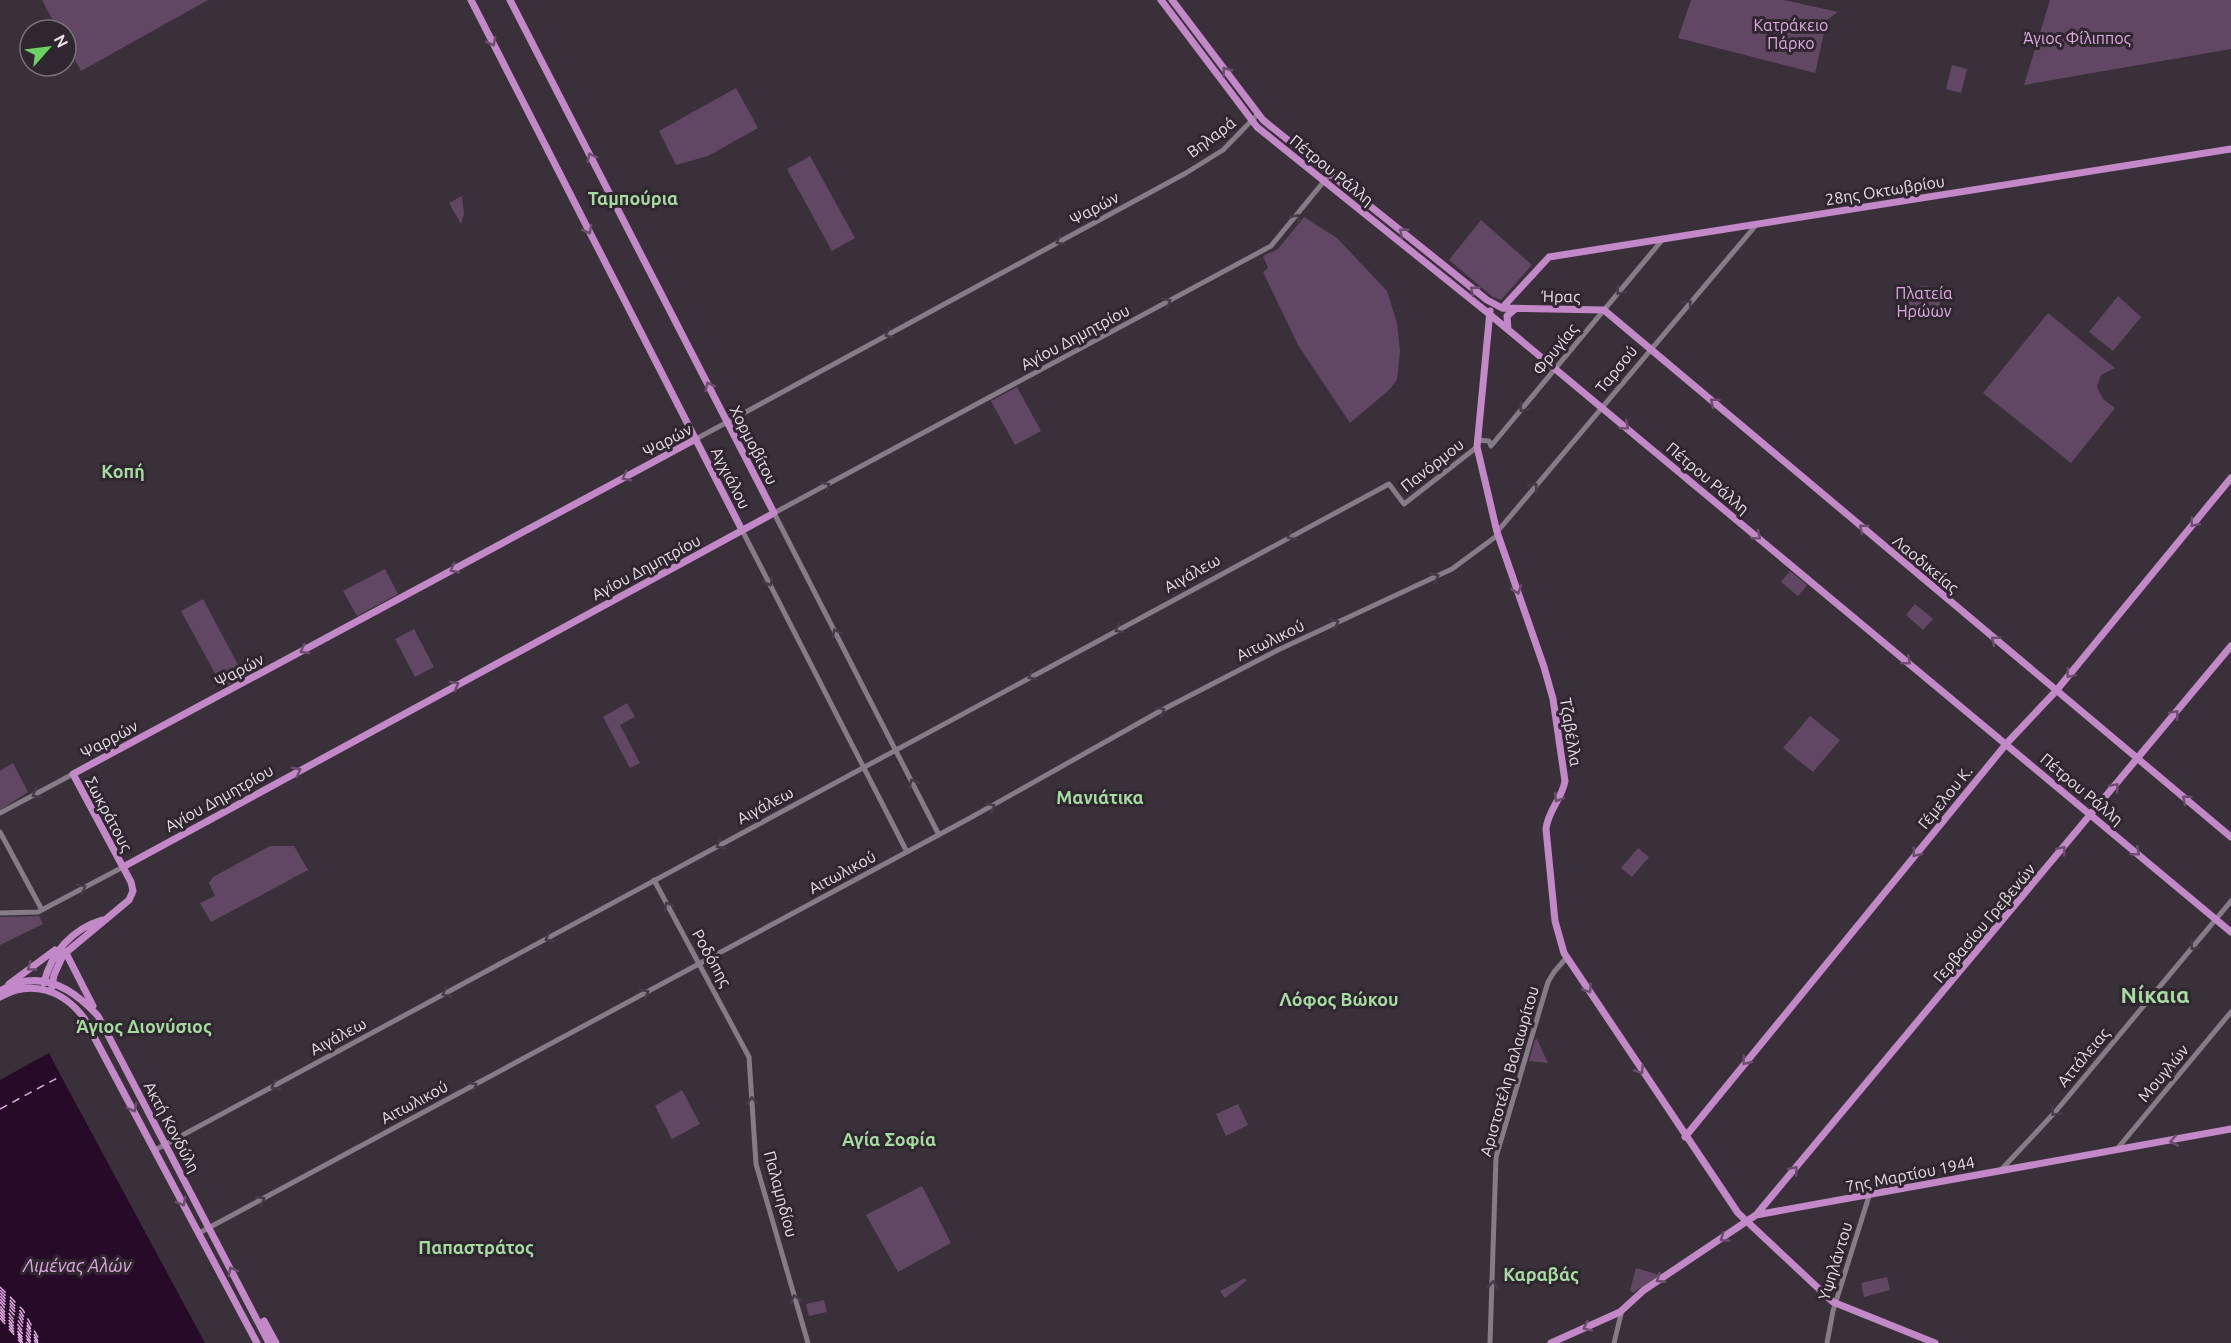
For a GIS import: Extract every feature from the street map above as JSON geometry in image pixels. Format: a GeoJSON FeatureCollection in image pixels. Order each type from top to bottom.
{"type":"FeatureCollection","features":[{"type":"Feature","properties":{"kind":"main road","name":"Αγχιάλου"},"geometry":{"type":"LineString","coordinates":[[471,0],[742,530]]}},
{"type":"Feature","properties":{"kind":"main road","name":"Χορμοβίτου"},"geometry":{"type":"LineString","coordinates":[[510,0],[774,513]]}},
{"type":"Feature","properties":{"kind":"main road","name":"Πέτρου Ράλλη"},"geometry":{"type":"LineString","coordinates":[[1161,0],[1252,122],[1508,329],[2231,932]]}},
{"type":"Feature","properties":{"kind":"main road","name":"Πέτρου Ράλλη"},"geometry":{"type":"LineString","coordinates":[[1172,0],[1258,114],[1498,307]]}},
{"type":"Feature","properties":{"kind":"main road","name":"28ης Οκτωβρίου"},"geometry":{"type":"LineString","coordinates":[[1498,307],[1544,260],[2231,149]]}},
{"type":"Feature","properties":{"kind":"main road"},"geometry":{"type":"LineString","coordinates":[[1488,313],[1498,307],[1517,308]]}},
{"type":"Feature","properties":{"kind":"main road"},"geometry":{"type":"LineString","coordinates":[[1508,329],[1507,316],[1517,308]]}},
{"type":"Feature","properties":{"kind":"main road","name":"Ήρας"},"geometry":{"type":"LineString","coordinates":[[1517,308],[1604,310]]}},
{"type":"Feature","properties":{"kind":"main road","name":"Λαοδικείας"},"geometry":{"type":"LineString","coordinates":[[1604,310],[2231,837]]}},
{"type":"Feature","properties":{"kind":"main road","name":"Τζαβέλλα"},"geometry":{"type":"LineString","coordinates":[[1488,313],[1477,444],[1497,533],[1544,667],[1556,717],[1565,781],[1564,788],[1547,816],[1546,829],[1555,921],[1567,957],[1685,1137],[1746,1222],[1837,1303],[1935,1343]]}},
{"type":"Feature","properties":{"kind":"main road","name":"Ψαρών"},"geometry":{"type":"LineString","coordinates":[[159,728],[696,440]]}},
{"type":"Feature","properties":{"kind":"main road","name":"Γέμελου Κ."},"geometry":{"type":"LineString","coordinates":[[1685,1137],[2007,743],[2056,692],[2231,478]]}},
{"type":"Feature","properties":{"kind":"main road","name":"Αγίου Δημητρίου"},"geometry":{"type":"LineString","coordinates":[[123,867],[774,513]]}},
{"type":"Feature","properties":{"kind":"main road","name":"Γερβασίου Γρεβενών"},"geometry":{"type":"LineString","coordinates":[[1756,1215],[2231,646]]}},
{"type":"Feature","properties":{"kind":"main road","name":"Ψαρρών"},"geometry":{"type":"LineString","coordinates":[[73,774],[159,728]]}},
{"type":"Feature","properties":{"kind":"main road","name":"Σωκράτους"},"geometry":{"type":"LineString","coordinates":[[63,950],[97,929],[102,920],[129,900],[132,894],[132,885],[73,774]]}},
{"type":"Feature","properties":{"kind":"main road"},"geometry":{"type":"LineString","coordinates":[[42,989],[53,956],[63,950]]}},
{"type":"Feature","properties":{"kind":"main road"},"geometry":{"type":"LineString","coordinates":[[51,992],[63,950]]}},
{"type":"Feature","properties":{"kind":"main road"},"geometry":{"type":"LineString","coordinates":[[2,989],[63,950]]}},
{"type":"Feature","properties":{"kind":"main road"},"geometry":{"type":"LineString","coordinates":[[63,950],[98,1016]]}},
{"type":"Feature","properties":{"kind":"main road","name":"Ακτή Κονδύλη"},"geometry":{"type":"LineString","coordinates":[[2,989],[22,981],[53,982],[82,999],[98,1016],[255,1313],[264,1321],[276,1343]]}},
{"type":"Feature","properties":{"kind":"main road","name":"Ακτή Κονδύλη"},"geometry":{"type":"LineString","coordinates":[[0,997],[28,987],[42,989],[70,1002],[84,1018],[257,1343]]}},
{"type":"Feature","properties":{"kind":"main road","name":"7ης Μαρτίου 1944"},"geometry":{"type":"LineString","coordinates":[[1551,1343],[1622,1310],[1644,1290],[1756,1215],[2231,1129]]}},
{"type":"Feature","properties":{"kind":"main road"},"geometry":{"type":"LineString","coordinates":[[255,1313],[269,1343]]}},
{"type":"Feature","properties":{"kind":"street","name":"Βηλαρά"},"geometry":{"type":"LineString","coordinates":[[1186,173],[1215,156],[1258,114]]}},
{"type":"Feature","properties":{"kind":"street","name":"Ψαρών"},"geometry":{"type":"LineString","coordinates":[[696,440],[1186,173]]}},
{"type":"Feature","properties":{"kind":"street","name":"Αγίου Δημητρίου"},"geometry":{"type":"LineString","coordinates":[[774,513],[1277,242],[1330,174]]}},
{"type":"Feature","properties":{"kind":"street","name":"Ταρσού"},"geometry":{"type":"LineString","coordinates":[[1497,533],[1756,224]]}},
{"type":"Feature","properties":{"kind":"street","name":"Φρυγίας"},"geometry":{"type":"LineString","coordinates":[[1477,444],[1489,441],[1491,446],[1663,239]]}},
{"type":"Feature","properties":{"kind":"street","name":"Πανόρμου"},"geometry":{"type":"LineString","coordinates":[[1389,484],[1404,504],[1477,444]]}},
{"type":"Feature","properties":{"kind":"street","name":"Αιγάλεω"},"geometry":{"type":"LineString","coordinates":[[155,1150],[1389,484]]}},
{"type":"Feature","properties":{"kind":"street","name":"Χορμοβίτου"},"geometry":{"type":"LineString","coordinates":[[774,513],[939,835]]}},
{"type":"Feature","properties":{"kind":"street","name":"Αγχιάλου"},"geometry":{"type":"LineString","coordinates":[[742,530],[908,852]]}},
{"type":"Feature","properties":{"kind":"street","name":"Αιτωλικού"},"geometry":{"type":"LineString","coordinates":[[199,1233],[908,852],[1257,661],[1452,569],[1497,533]]}},
{"type":"Feature","properties":{"kind":"street"},"geometry":{"type":"LineString","coordinates":[[0,813],[73,774]]}},
{"type":"Feature","properties":{"kind":"street"},"geometry":{"type":"LineString","coordinates":[[0,832],[42,910],[34,913],[0,913]]}},
{"type":"Feature","properties":{"kind":"street","name":"Αγίου Δημητρίου"},"geometry":{"type":"LineString","coordinates":[[42,910],[123,867]]}},
{"type":"Feature","properties":{"kind":"street","name":"Ροδόπης"},"geometry":{"type":"LineString","coordinates":[[654,880],[746,1049]]}},
{"type":"Feature","properties":{"kind":"street","name":"Αττάλειας"},"geometry":{"type":"LineString","coordinates":[[1999,1172],[2056,1112],[2231,901]]}},
{"type":"Feature","properties":{"kind":"street","name":"Αριστοτέλη Βαλαωρίτου"},"geometry":{"type":"LineString","coordinates":[[1490,1343],[1496,1157],[1548,982],[1567,957]]}},
{"type":"Feature","properties":{"kind":"street","name":"Μουγλών"},"geometry":{"type":"LineString","coordinates":[[2116,1151],[2231,1012]]}},
{"type":"Feature","properties":{"kind":"street","name":"Παλαμηδίου"},"geometry":{"type":"LineString","coordinates":[[746,1049],[751,1073],[758,1170],[808,1343]]}},
{"type":"Feature","properties":{"kind":"street","name":"Υψηλάντου"},"geometry":{"type":"LineString","coordinates":[[1827,1343],[1869,1196]]}},
{"type":"Feature","properties":{"kind":"street"},"geometry":{"type":"LineString","coordinates":[[1614,1343],[1622,1310]]}},
{"type":"Feature","properties":{"kind":"green space"},"geometry":{"type":"Polygon","coordinates":[[[42,0],[208,0],[81,71],[78,66],[78,18],[52,18],[42,0]]]}},
{"type":"Feature","properties":{"kind":"green space","name":"Κατράκειο Πάρκο"},"geometry":{"type":"Polygon","coordinates":[[[1691,0],[1784,0],[1838,12],[1827,20],[1815,73],[1678,38],[1691,0]]]}},
{"type":"Feature","properties":{"kind":"green space","name":"Άγιος Φίλιππος"},"geometry":{"type":"Polygon","coordinates":[[[2050,0],[2231,0],[2231,49],[2024,85],[2050,0]]]}},
{"type":"Feature","properties":{"kind":"green space"},"geometry":{"type":"Polygon","coordinates":[[[1952,65],[1967,69],[1961,93],[1946,89],[1952,65]]]}},
{"type":"Feature","properties":{"kind":"green space"},"geometry":{"type":"Polygon","coordinates":[[[736,88],[758,128],[708,156],[676,165],[659,131],[736,88]]]}},
{"type":"Feature","properties":{"kind":"green space"},"geometry":{"type":"Polygon","coordinates":[[[810,156],[855,238],[832,251],[787,169],[810,156]]]}},
{"type":"Feature","properties":{"kind":"green space"},"geometry":{"type":"Polygon","coordinates":[[[462,196],[464,214],[461,224],[449,203],[462,196]]]}},
{"type":"Feature","properties":{"kind":"green space"},"geometry":{"type":"Polygon","coordinates":[[[1304,217],[1337,238],[1387,291],[1397,323],[1400,351],[1397,380],[1389,390],[1350,423],[1298,345],[1263,272],[1268,268],[1263,256],[1278,249],[1304,217]]]}},
{"type":"Feature","properties":{"kind":"green space"},"geometry":{"type":"Polygon","coordinates":[[[1481,220],[1532,265],[1501,300],[1493,297],[1449,260],[1481,220]]]}},
{"type":"Feature","properties":{"kind":"green space","name":"Πλατεία Ηρώων"},"geometry":{"type":"Polygon","coordinates":[[[1924,286],[1935,291],[1940,302],[1935,313],[1924,318],[1913,313],[1908,302],[1913,291],[1924,286]]]}},
{"type":"Feature","properties":{"kind":"green space"},"geometry":{"type":"Polygon","coordinates":[[[2118,296],[2141,317],[2113,351],[2089,332],[2118,296]]]}},
{"type":"Feature","properties":{"kind":"green space"},"geometry":{"type":"Polygon","coordinates":[[[2048,313],[2115,368],[2101,375],[2097,387],[2103,399],[2115,408],[2071,463],[1983,393],[2048,313]]]}},
{"type":"Feature","properties":{"kind":"green space"},"geometry":{"type":"Polygon","coordinates":[[[1017,387],[1041,431],[1015,445],[991,401],[1017,387]]]}},
{"type":"Feature","properties":{"kind":"green space"},"geometry":{"type":"Polygon","coordinates":[[[385,569],[398,594],[357,616],[343,591],[385,569]]]}},
{"type":"Feature","properties":{"kind":"green space"},"geometry":{"type":"Polygon","coordinates":[[[1790,571],[1807,585],[1798,596],[1781,582],[1790,571]]]}},
{"type":"Feature","properties":{"kind":"green space"},"geometry":{"type":"Polygon","coordinates":[[[203,599],[244,676],[223,688],[181,611],[203,599]]]}},
{"type":"Feature","properties":{"kind":"green space"},"geometry":{"type":"Polygon","coordinates":[[[1915,604],[1933,619],[1923,630],[1906,615],[1915,604]]]}},
{"type":"Feature","properties":{"kind":"green space"},"geometry":{"type":"Polygon","coordinates":[[[414,629],[434,667],[415,677],[395,639],[414,629]]]}},
{"type":"Feature","properties":{"kind":"green space"},"geometry":{"type":"Polygon","coordinates":[[[627,703],[635,717],[620,725],[640,763],[630,768],[603,717],[627,703]]]}},
{"type":"Feature","properties":{"kind":"green space"},"geometry":{"type":"Polygon","coordinates":[[[1810,716],[1840,740],[1813,772],[1783,748],[1810,716]]]}},
{"type":"Feature","properties":{"kind":"green space"},"geometry":{"type":"Polygon","coordinates":[[[13,763],[28,792],[0,810],[0,771],[13,763]]]}},
{"type":"Feature","properties":{"kind":"green space"},"geometry":{"type":"Polygon","coordinates":[[[270,846],[294,846],[308,870],[211,922],[200,903],[215,896],[209,883],[213,877],[270,846]]]}},
{"type":"Feature","properties":{"kind":"green space"},"geometry":{"type":"Polygon","coordinates":[[[1638,848],[1649,857],[1632,877],[1621,868],[1638,848]]]}},
{"type":"Feature","properties":{"kind":"green space"},"geometry":{"type":"Polygon","coordinates":[[[39,916],[43,924],[0,945],[0,917],[39,916]]]}},
{"type":"Feature","properties":{"kind":"green space"},"geometry":{"type":"Polygon","coordinates":[[[1537,1039],[1548,1063],[1529,1061],[1537,1039]]]}},
{"type":"Feature","properties":{"kind":"green space"},"geometry":{"type":"Polygon","coordinates":[[[682,1090],[700,1124],[672,1139],[655,1106],[682,1090]]]}},
{"type":"Feature","properties":{"kind":"green space"},"geometry":{"type":"Polygon","coordinates":[[[1238,1104],[1248,1125],[1226,1136],[1216,1114],[1238,1104]]]}},
{"type":"Feature","properties":{"kind":"green space"},"geometry":{"type":"Polygon","coordinates":[[[922,1186],[951,1243],[898,1272],[866,1215],[922,1186]]]}},
{"type":"Feature","properties":{"kind":"green space"},"geometry":{"type":"Polygon","coordinates":[[[1636,1268],[1659,1275],[1633,1293],[1630,1290],[1636,1268]]]}},
{"type":"Feature","properties":{"kind":"green space"},"geometry":{"type":"Polygon","coordinates":[[[1887,1277],[1890,1290],[1864,1297],[1861,1283],[1887,1277]]]}},
{"type":"Feature","properties":{"kind":"green space"},"geometry":{"type":"Polygon","coordinates":[[[1245,1278],[1246,1281],[1225,1298],[1220,1291],[1245,1278]]]}},
{"type":"Feature","properties":{"kind":"green space"},"geometry":{"type":"Polygon","coordinates":[[[824,1300],[827,1312],[809,1316],[806,1304],[824,1300]]]}},
{"type":"Feature","properties":{"kind":"water","name":"Λιμένας Αλών"},"geometry":{"type":"Polygon","coordinates":[[[49,1053],[205,1343],[0,1343],[0,1080],[49,1053]]]}},
{"type":"Feature","properties":{"kind":"ferry route"},"geometry":{"type":"LineString","coordinates":[[0,1109],[61,1076]]}},
{"type":"Feature","properties":{"kind":"ferry route"},"geometry":{"type":"LineString","coordinates":[[0,1287],[23,1310],[41,1343]]}},
{"type":"Feature","properties":{"kind":"ferry route"},"geometry":{"type":"LineString","coordinates":[[0,1290],[21,1312],[39,1343]]}},
{"type":"Feature","properties":{"kind":"ferry route"},"geometry":{"type":"LineString","coordinates":[[0,1293],[19,1313],[38,1343]]}},
{"type":"Feature","properties":{"kind":"ferry route"},"geometry":{"type":"LineString","coordinates":[[0,1296],[17,1314],[36,1343]]}},
{"type":"Feature","properties":{"kind":"ferry route"},"geometry":{"type":"LineString","coordinates":[[0,1299],[34,1343]]}},
{"type":"Feature","properties":{"kind":"ferry route"},"geometry":{"type":"LineString","coordinates":[[0,1302],[32,1343]]}},
{"type":"Feature","properties":{"kind":"ferry route"},"geometry":{"type":"LineString","coordinates":[[0,1306],[30,1343]]}},
{"type":"Feature","properties":{"kind":"ferry route"},"geometry":{"type":"LineString","coordinates":[[0,1309],[27,1343]]}},
{"type":"Feature","properties":{"kind":"ferry route"},"geometry":{"type":"LineString","coordinates":[[0,1312],[25,1343]]}},
{"type":"Feature","properties":{"kind":"ferry route"},"geometry":{"type":"LineString","coordinates":[[0,1315],[23,1343]]}},
{"type":"Feature","properties":{"kind":"ferry route"},"geometry":{"type":"LineString","coordinates":[[0,1318],[21,1343]]}},
{"type":"Feature","properties":{"kind":"district","name":"Ταμπούρια"},"geometry":{"type":"Point","coordinates":[633,198]}},
{"type":"Feature","properties":{"kind":"district","name":"Κοπή"},"geometry":{"type":"Point","coordinates":[123,471]}},
{"type":"Feature","properties":{"kind":"district","name":"Μανιάτικα"},"geometry":{"type":"Point","coordinates":[1100,797]}},
{"type":"Feature","properties":{"kind":"district","name":"Νίκαια"},"geometry":{"type":"Point","coordinates":[2155,994]}},
{"type":"Feature","properties":{"kind":"district","name":"Λόφος Βώκου"},"geometry":{"type":"Point","coordinates":[1339,999]}},
{"type":"Feature","properties":{"kind":"district","name":"Άγιος Διονύσιος"},"geometry":{"type":"Point","coordinates":[144,1026]}},
{"type":"Feature","properties":{"kind":"district","name":"Αγία Σοφία"},"geometry":{"type":"Point","coordinates":[889,1139]}},
{"type":"Feature","properties":{"kind":"district","name":"Παπαστράτος"},"geometry":{"type":"Point","coordinates":[476,1247]}},
{"type":"Feature","properties":{"kind":"district","name":"Καραβάς"},"geometry":{"type":"Point","coordinates":[1541,1274]}}]}
